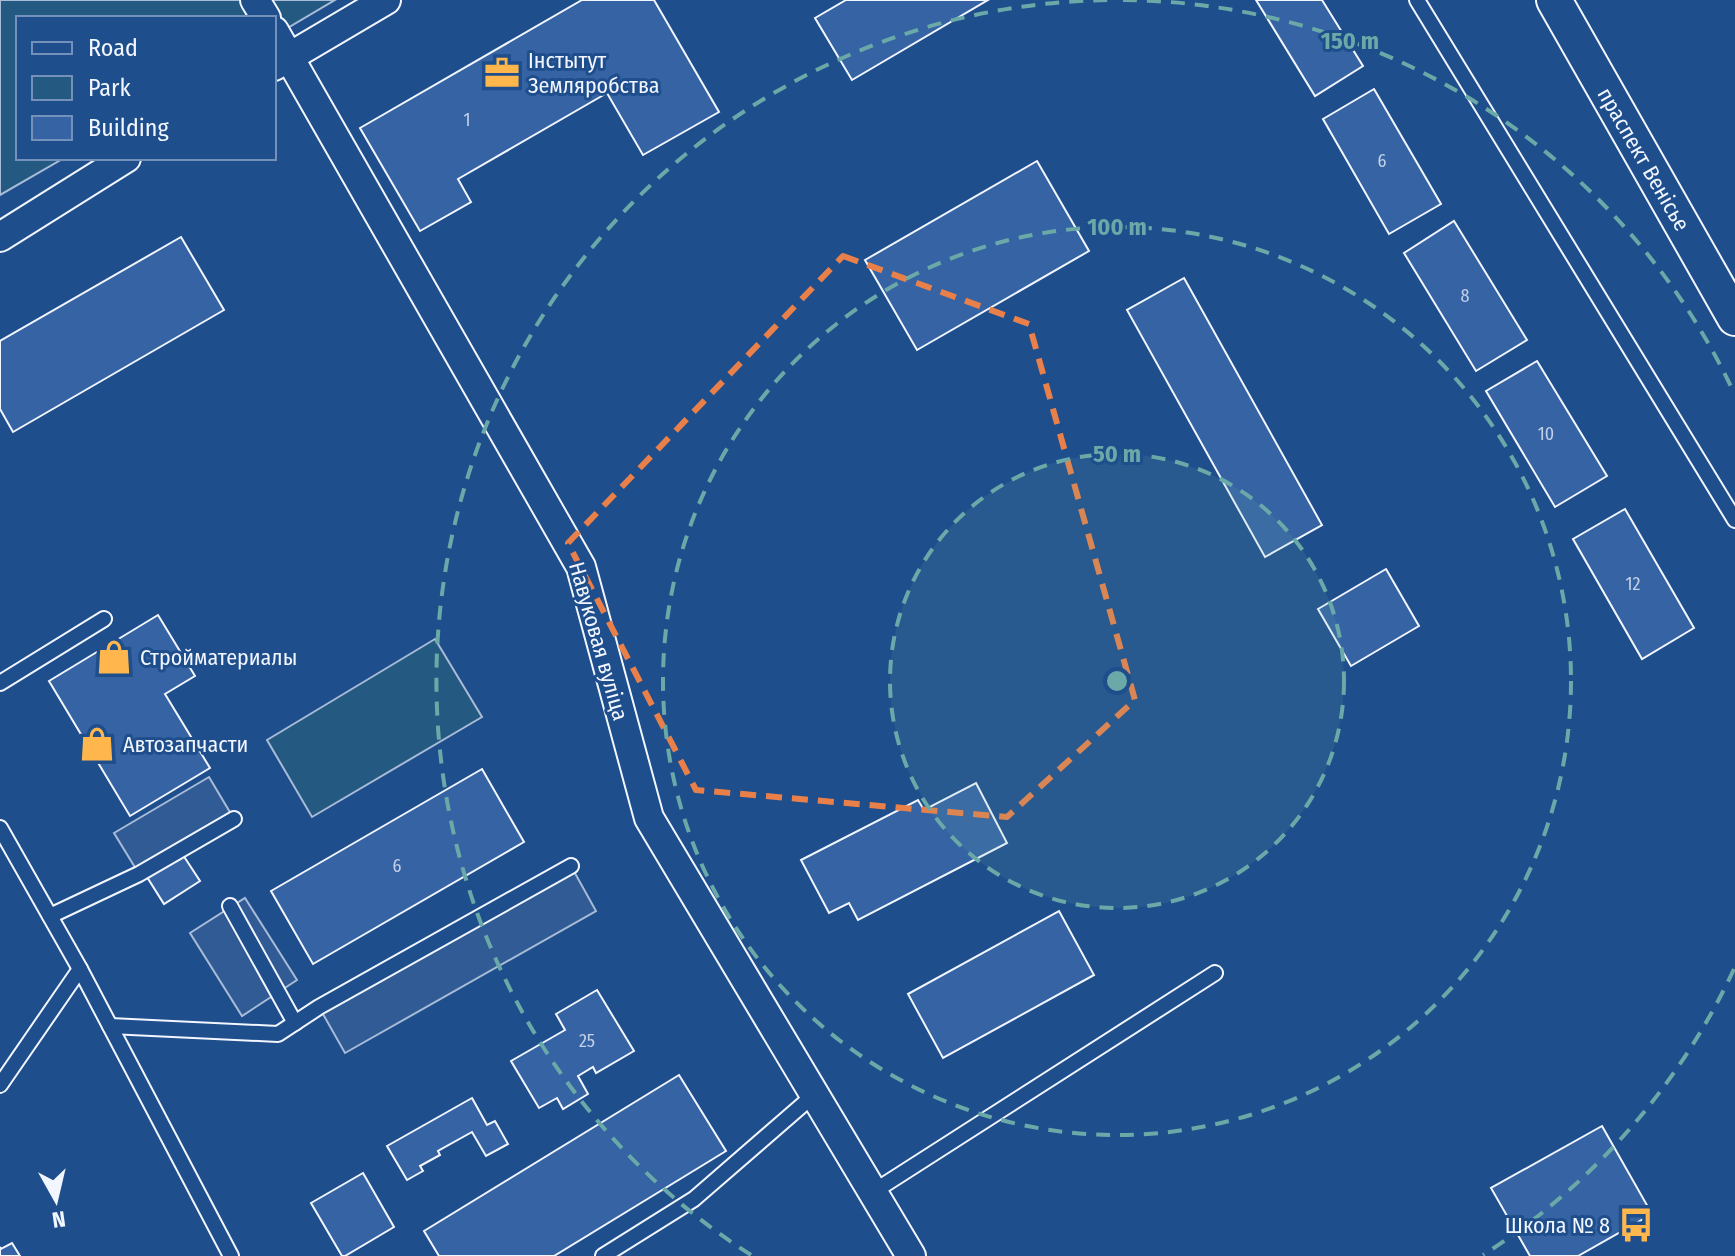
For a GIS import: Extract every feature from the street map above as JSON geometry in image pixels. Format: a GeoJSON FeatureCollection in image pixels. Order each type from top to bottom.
{"type":"FeatureCollection","features":[{"type":"Feature","properties":{"kind":"street"},"geometry":{"type":"LineString","coordinates":[[282,62],[386,0]]}},
{"type":"Feature","properties":{"kind":"street","name":"праспект Венісье"},"geometry":{"type":"LineString","coordinates":[[1554,0],[1735,318]]}},
{"type":"Feature","properties":{"kind":"street","name":"Навуковая вуліца"},"geometry":{"type":"LineString","coordinates":[[276,39],[282,62],[581,567],[649,818],[911,1256]]}},
{"type":"Feature","properties":{"kind":"street"},"geometry":{"type":"LineString","coordinates":[[0,237],[123,160]]}},
{"type":"Feature","properties":{"kind":"lane"},"geometry":{"type":"LineString","coordinates":[[1417,0],[1735,520]]}},
{"type":"Feature","properties":{"kind":"lane"},"geometry":{"type":"LineString","coordinates":[[0,683],[104,619]]}},
{"type":"Feature","properties":{"kind":"lane"},"geometry":{"type":"LineString","coordinates":[[50,916],[139,874],[234,819]]}},
{"type":"Feature","properties":{"kind":"lane"},"geometry":{"type":"LineString","coordinates":[[0,828],[80,969],[231,1256]]}},
{"type":"Feature","properties":{"kind":"lane"},"geometry":{"type":"LineString","coordinates":[[110,1026],[278,1034],[319,1007],[571,866]]}},
{"type":"Feature","properties":{"kind":"lane"},"geometry":{"type":"LineString","coordinates":[[230,906],[295,1023]]}},
{"type":"Feature","properties":{"kind":"lane"},"geometry":{"type":"LineString","coordinates":[[0,1085],[80,969]]}},
{"type":"Feature","properties":{"kind":"lane"},"geometry":{"type":"LineString","coordinates":[[873,1192],[1215,973]]}},
{"type":"Feature","properties":{"kind":"lane"},"geometry":{"type":"LineString","coordinates":[[603,1256],[694,1199],[815,1094]]}},
{"type":"Feature","properties":{"kind":"highlighted area"},"geometry":{"type":"Polygon","coordinates":[[[843,256],[1029,324],[1135,700],[1007,817],[696,790],[568,543],[843,256]]]}},
{"type":"Feature","properties":{"kind":"green space"},"geometry":{"type":"Polygon","coordinates":[[[0,0],[335,0],[276,35],[276,16],[16,16],[16,160],[61,160],[0,195],[0,0]]]}},
{"type":"Feature","properties":{"kind":"green space"},"geometry":{"type":"Polygon","coordinates":[[[435,639],[482,717],[312,817],[267,740],[435,639]]]}},
{"type":"Feature","properties":{"kind":"shaded area"},"geometry":{"type":"Polygon","coordinates":[[[209,777],[234,819],[139,874],[114,833],[209,777]]]}},
{"type":"Feature","properties":{"kind":"shaded area"},"geometry":{"type":"Polygon","coordinates":[[[571,866],[596,911],[345,1053],[319,1007],[571,866]]]}},
{"type":"Feature","properties":{"kind":"shaded area"},"geometry":{"type":"Polygon","coordinates":[[[245,898],[297,980],[242,1016],[190,933],[245,898]]]}},
{"type":"Feature","properties":{"kind":"building"},"geometry":{"type":"Polygon","coordinates":[[[582,0],[654,0],[719,112],[643,155],[607,93],[458,179],[471,202],[420,231],[360,128],[582,0]]]}},
{"type":"Feature","properties":{"kind":"building"},"geometry":{"type":"Polygon","coordinates":[[[846,0],[988,0],[852,80],[815,18],[846,0]]]}},
{"type":"Feature","properties":{"kind":"building"},"geometry":{"type":"Polygon","coordinates":[[[1256,0],[1322,0],[1363,66],[1315,96],[1256,0]]]}},
{"type":"Feature","properties":{"kind":"building"},"geometry":{"type":"Polygon","coordinates":[[[1374,89],[1441,204],[1389,234],[1323,119],[1374,89]]]}},
{"type":"Feature","properties":{"kind":"building"},"geometry":{"type":"Polygon","coordinates":[[[1037,161],[1089,251],[917,350],[865,260],[1037,161]]]}},
{"type":"Feature","properties":{"kind":"building"},"geometry":{"type":"Polygon","coordinates":[[[1454,221],[1527,340],[1476,371],[1404,253],[1454,221]]]}},
{"type":"Feature","properties":{"kind":"building"},"geometry":{"type":"Polygon","coordinates":[[[181,237],[224,310],[13,432],[0,409],[0,341],[181,237]]]}},
{"type":"Feature","properties":{"kind":"building"},"geometry":{"type":"Polygon","coordinates":[[[1184,278],[1322,525],[1265,557],[1127,310],[1184,278]]]}},
{"type":"Feature","properties":{"kind":"building"},"geometry":{"type":"Polygon","coordinates":[[[1537,361],[1607,476],[1555,507],[1486,391],[1537,361]]]}},
{"type":"Feature","properties":{"kind":"building"},"geometry":{"type":"Polygon","coordinates":[[[1625,509],[1694,628],[1642,659],[1573,539],[1625,509]]]}},
{"type":"Feature","properties":{"kind":"building"},"geometry":{"type":"Polygon","coordinates":[[[1386,569],[1419,626],[1351,666],[1318,609],[1386,569]]]}},
{"type":"Feature","properties":{"kind":"building"},"geometry":{"type":"Polygon","coordinates":[[[158,615],[195,676],[165,694],[210,768],[130,816],[49,681],[158,615]]]}},
{"type":"Feature","properties":{"kind":"building"},"geometry":{"type":"Polygon","coordinates":[[[482,769],[524,842],[313,964],[271,891],[482,769]]]}},
{"type":"Feature","properties":{"kind":"building"},"geometry":{"type":"Polygon","coordinates":[[[976,783],[1007,843],[858,920],[849,903],[829,913],[801,860],[918,800],[924,810],[976,783]]]}},
{"type":"Feature","properties":{"kind":"building"},"geometry":{"type":"Polygon","coordinates":[[[183,855],[200,881],[164,904],[147,877],[183,855]]]}},
{"type":"Feature","properties":{"kind":"building"},"geometry":{"type":"Polygon","coordinates":[[[1059,911],[1094,975],[943,1058],[908,994],[1059,911]]]}},
{"type":"Feature","properties":{"kind":"building"},"geometry":{"type":"Polygon","coordinates":[[[597,990],[634,1051],[596,1073],[593,1067],[578,1076],[588,1094],[563,1109],[557,1098],[539,1108],[511,1061],[565,1030],[556,1014],[597,990]]]}},
{"type":"Feature","properties":{"kind":"building"},"geometry":{"type":"Polygon","coordinates":[[[679,1075],[726,1151],[554,1256],[439,1256],[424,1231],[679,1075]]]}},
{"type":"Feature","properties":{"kind":"building"},"geometry":{"type":"Polygon","coordinates":[[[472,1098],[487,1125],[495,1121],[508,1144],[486,1156],[472,1132],[438,1151],[440,1155],[420,1166],[423,1171],[407,1180],[387,1146],[472,1098]]]}},
{"type":"Feature","properties":{"kind":"building"},"geometry":{"type":"Polygon","coordinates":[[[1602,1126],[1652,1214],[1578,1256],[1530,1256],[1491,1188],[1602,1126]]]}},
{"type":"Feature","properties":{"kind":"building"},"geometry":{"type":"Polygon","coordinates":[[[363,1173],[394,1227],[342,1256],[311,1203],[363,1173]]]}},
{"type":"Feature","properties":{"kind":"building"},"geometry":{"type":"Polygon","coordinates":[[[12,1243],[20,1256],[0,1256],[0,1247],[12,1243]]]}},
{"type":"Feature","properties":{"kind":"place","name":"Інстытут Земляробства"},"geometry":{"type":"Point","coordinates":[502,73]}},
{"type":"Feature","properties":{"kind":"place","name":"Стройматериалы"},"geometry":{"type":"Point","coordinates":[114,657]}},
{"type":"Feature","properties":{"kind":"place","name":"Автозапчасти"},"geometry":{"type":"Point","coordinates":[97,744]}},
{"type":"Feature","properties":{"kind":"place","name":"Школа № 8"},"geometry":{"type":"Point","coordinates":[1636,1225]}}]}
